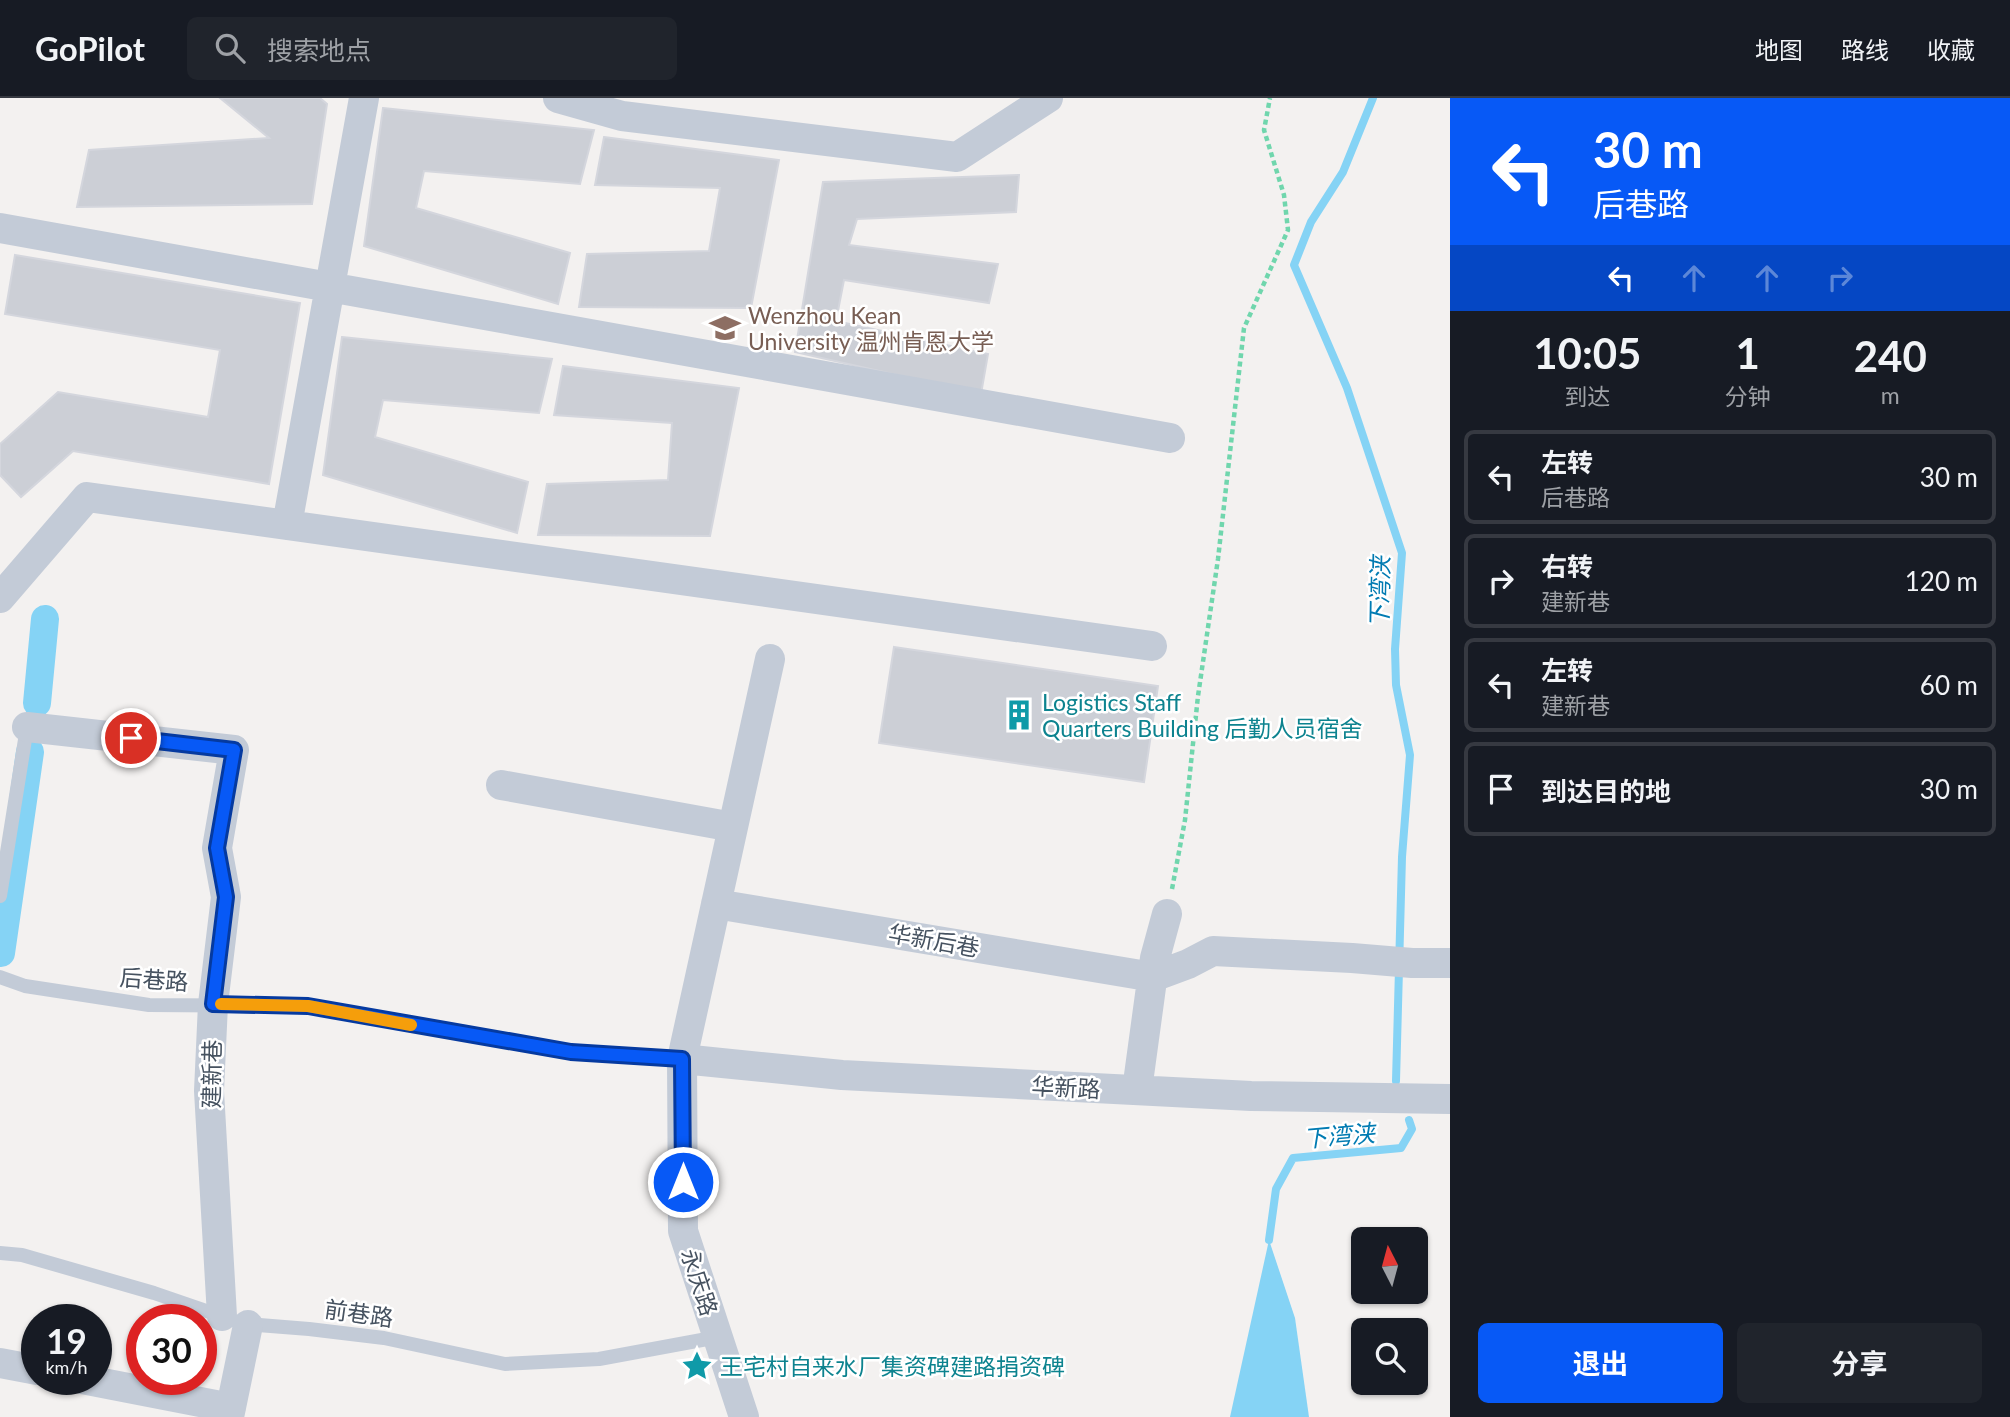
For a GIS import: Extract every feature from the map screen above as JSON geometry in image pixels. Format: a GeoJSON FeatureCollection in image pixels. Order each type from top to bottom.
{"type":"FeatureCollection","features":[{"type":"Feature","properties":{"kind":"street"},"geometry":{"type":"LineString","coordinates":[[287,525],[364,98]]}},
{"type":"Feature","properties":{"kind":"street"},"geometry":{"type":"LineString","coordinates":[[558,98],[622,116],[957,157],[1048,98]]}},
{"type":"Feature","properties":{"kind":"street"},"geometry":{"type":"LineString","coordinates":[[0,228],[1170,438]]}},
{"type":"Feature","properties":{"kind":"street"},"geometry":{"type":"LineString","coordinates":[[0,598],[87,497],[1153,646]]}},
{"type":"Feature","properties":{"kind":"street","name":"永庆路"},"geometry":{"type":"LineString","coordinates":[[744,1417],[683,1231],[682,1059],[770,659]]}},
{"type":"Feature","properties":{"kind":"street","name":"建新巷"},"geometry":{"type":"LineString","coordinates":[[27,727],[234,750],[217,848],[226,897],[213,1004],[209,1091],[235,1320],[230,1413]]}},
{"type":"Feature","properties":{"kind":"street"},"geometry":{"type":"LineString","coordinates":[[501,785],[733,827]]}},
{"type":"Feature","properties":{"kind":"street","name":"华新后巷"},"geometry":{"type":"LineString","coordinates":[[716,904],[1153,977]]}},
{"type":"Feature","properties":{"kind":"street"},"geometry":{"type":"LineString","coordinates":[[1137,1090],[1155,958],[1167,914]]}},
{"type":"Feature","properties":{"kind":"street"},"geometry":{"type":"LineString","coordinates":[[1153,977],[1213,951],[1450,963]]}},
{"type":"Feature","properties":{"kind":"street","name":"华新路"},"geometry":{"type":"LineString","coordinates":[[682,1059],[842,1075],[1251,1096],[1450,1099]]}},
{"type":"Feature","properties":{"kind":"street"},"geometry":{"type":"LineString","coordinates":[[0,1363],[21,1367]]}},
{"type":"Feature","properties":{"kind":"street"},"geometry":{"type":"LineString","coordinates":[[112,1386],[230,1413]]}},
{"type":"Feature","properties":{"kind":"lane"},"geometry":{"type":"LineString","coordinates":[[0,896],[27,727]]}},
{"type":"Feature","properties":{"kind":"lane","name":"后巷路"},"geometry":{"type":"LineString","coordinates":[[0,977],[25,986],[149,1005],[308,1006],[571,1052],[682,1059]]}},
{"type":"Feature","properties":{"kind":"lane","name":"前巷路"},"geometry":{"type":"LineString","coordinates":[[0,1253],[22,1255],[62,1266],[235,1320],[384,1338],[505,1364],[599,1359],[718,1337]]}},
{"type":"Feature","properties":{"kind":"path"},"geometry":{"type":"LineString","coordinates":[[1167,914],[1185,820],[1244,328],[1287,230],[1284,195],[1264,130],[1270,98]]}},
{"type":"Feature","properties":{"kind":"water"},"geometry":{"type":"Polygon","coordinates":[[[1269,1240],[1295,1318],[1309,1417],[1230,1417],[1269,1240]]]}},
{"type":"Feature","properties":{"kind":"building"},"geometry":{"type":"Polygon","coordinates":[[[220,98],[320,98],[327,104],[312,204],[77,207],[89,150],[269,138],[220,98]]]}},
{"type":"Feature","properties":{"kind":"building"},"geometry":{"type":"Polygon","coordinates":[[[383,108],[594,130],[580,184],[424,171],[416,208],[570,253],[558,304],[364,246],[383,108]]]}},
{"type":"Feature","properties":{"kind":"building"},"geometry":{"type":"Polygon","coordinates":[[[604,137],[779,160],[751,308],[579,307],[587,254],[709,251],[720,188],[595,185],[604,137]]]}},
{"type":"Feature","properties":{"kind":"building"},"geometry":{"type":"Polygon","coordinates":[[[1019,175],[1016,212],[857,219],[849,245],[998,264],[989,303],[844,280],[836,321],[988,354],[981,394],[795,352],[823,182],[1019,175]]]}},
{"type":"Feature","properties":{"kind":"building"},"geometry":{"type":"Polygon","coordinates":[[[15,255],[300,303],[269,484],[73,451],[21,497],[0,475],[0,444],[58,392],[208,417],[220,350],[5,314],[15,255]]]}},
{"type":"Feature","properties":{"kind":"building"},"geometry":{"type":"Polygon","coordinates":[[[342,337],[552,359],[539,413],[383,400],[375,437],[528,482],[517,533],[323,475],[342,337]]]}},
{"type":"Feature","properties":{"kind":"building"},"geometry":{"type":"Polygon","coordinates":[[[563,366],[739,388],[710,536],[538,535],[547,484],[668,480],[672,423],[554,415],[563,366]]]}},
{"type":"Feature","properties":{"kind":"building","name":"Logistics Staff Quarters Building 后勤人员宿舍"},"geometry":{"type":"Polygon","coordinates":[[[894,647],[1158,686],[1144,782],[879,743],[894,647]]]}},
{"type":"Feature","properties":{"kind":"waterway","name":"下湾浃"},"geometry":{"type":"LineString","coordinates":[[1373,98],[1343,172],[1311,222],[1294,265],[1347,388],[1402,553],[1395,649],[1396,685],[1410,755],[1402,857],[1396,1081]]}},
{"type":"Feature","properties":{"kind":"waterway"},"geometry":{"type":"LineString","coordinates":[[37,703],[45,619]]}},
{"type":"Feature","properties":{"kind":"waterway"},"geometry":{"type":"LineString","coordinates":[[1,953],[30,752]]}},
{"type":"Feature","properties":{"kind":"waterway","name":"下湾浃"},"geometry":{"type":"LineString","coordinates":[[1269,1240],[1276,1189],[1293,1158],[1401,1148],[1412,1129],[1409,1120]]}},
{"type":"Feature","properties":{"kind":"slow traffic"},"geometry":{"type":"LineString","coordinates":[[221,1004],[308,1006],[411,1025]]}},
{"type":"Feature","properties":{"kind":"place","name":"Wenzhou Kean University 温州肯恩大学"},"geometry":{"type":"Point","coordinates":[725,328]}},
{"type":"Feature","properties":{"kind":"place","name":"Logistics Staff Quarters Building 后勤人员宿舍"},"geometry":{"type":"Point","coordinates":[1019,715]}},
{"type":"Feature","properties":{"kind":"place","name":"王宅村自来水厂集资碑建路捐资碑"},"geometry":{"type":"Point","coordinates":[697,1366]}},
{"type":"Feature","properties":{"kind":"route"},"geometry":{"type":"LineString","coordinates":[[131,738],[234,750],[217,848],[226,897],[213,1004],[308,1006],[571,1052],[682,1059],[683,1182]]}}]}
